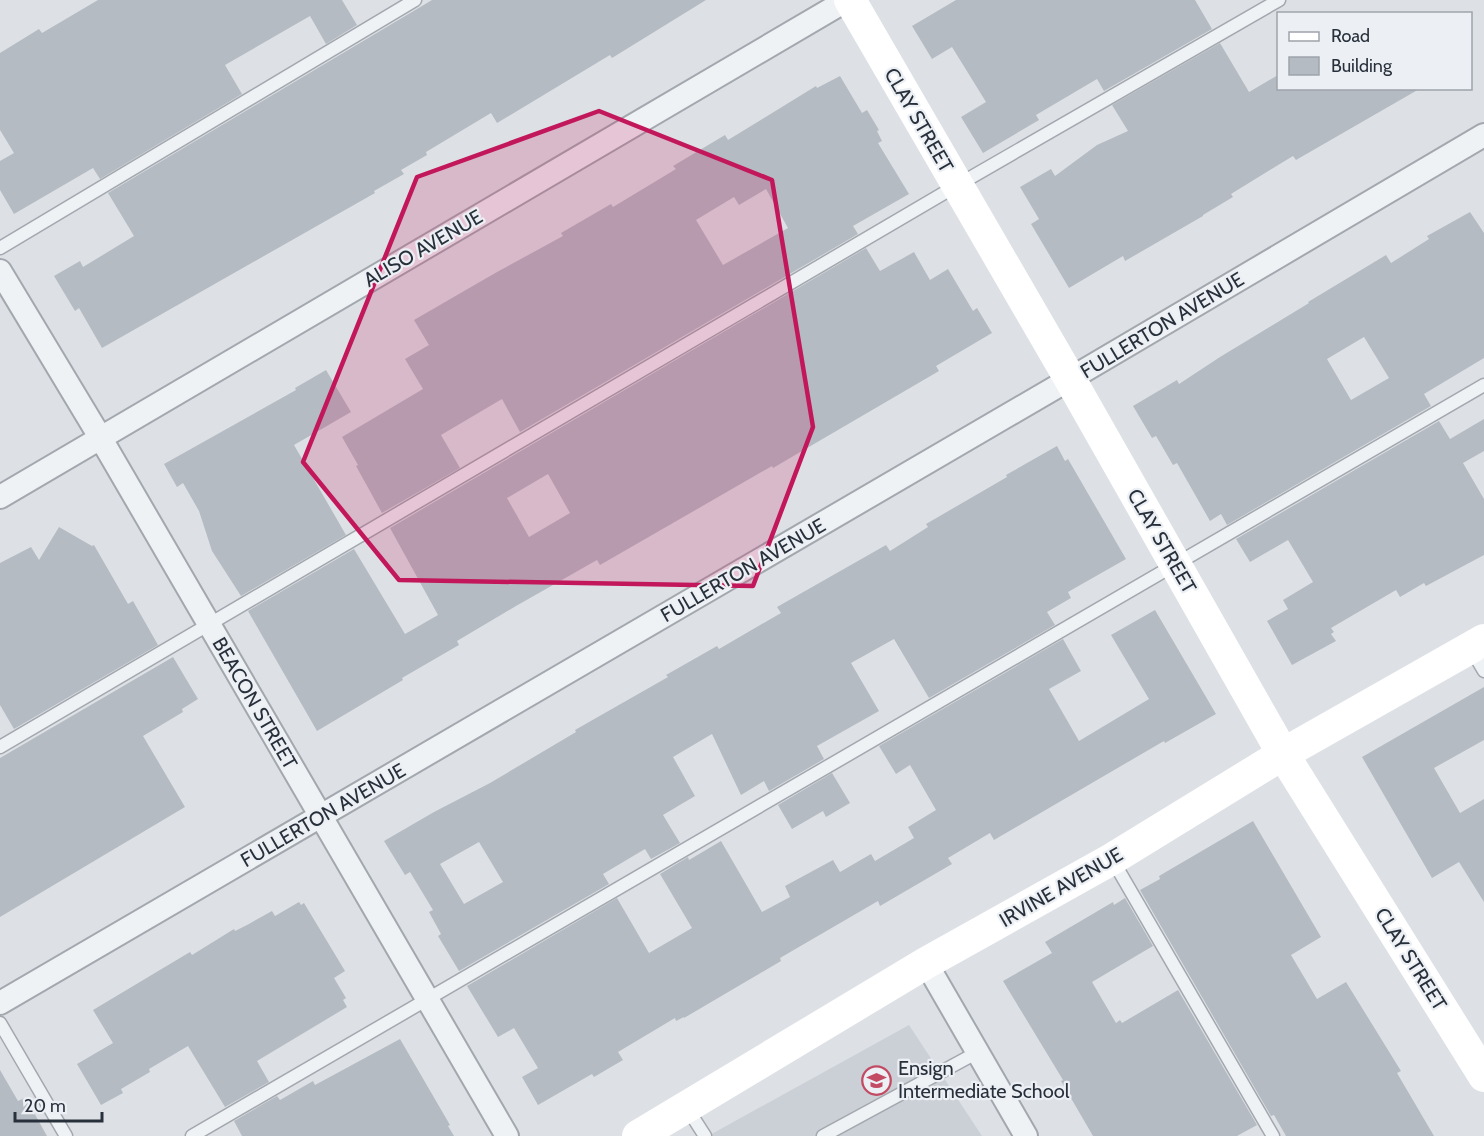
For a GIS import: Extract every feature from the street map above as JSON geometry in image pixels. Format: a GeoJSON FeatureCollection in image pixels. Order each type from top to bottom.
{"type":"FeatureCollection","features":[{"type":"Feature","properties":{"kind":"street","name":"CLAY STREET"},"geometry":{"type":"LineString","coordinates":[[848,0],[1070,379],[1283,754],[1484,1076]]}},
{"type":"Feature","properties":{"kind":"street","name":"ALISO AVENUE"},"geometry":{"type":"LineString","coordinates":[[0,497],[848,0]]}},
{"type":"Feature","properties":{"kind":"street","name":"FULLERTON AVENUE"},"geometry":{"type":"LineString","coordinates":[[0,1003],[1484,135]]}},
{"type":"Feature","properties":{"kind":"street","name":"BEACON STREET"},"geometry":{"type":"LineString","coordinates":[[0,271],[210,625],[507,1136]]}},
{"type":"Feature","properties":{"kind":"street","name":"IRVINE AVENUE"},"geometry":{"type":"LineString","coordinates":[[639,1136],[926,963],[1112,859],[1283,754],[1480,653]]}},
{"type":"Feature","properties":{"kind":"street"},"geometry":{"type":"LineString","coordinates":[[926,963],[1026,1136]]}},
{"type":"Feature","properties":{"kind":"lane"},"geometry":{"type":"LineString","coordinates":[[0,248],[415,0]]}},
{"type":"Feature","properties":{"kind":"lane"},"geometry":{"type":"LineString","coordinates":[[0,747],[956,186],[1279,0]]}},
{"type":"Feature","properties":{"kind":"lane"},"geometry":{"type":"LineString","coordinates":[[192,1136],[1484,385]]}},
{"type":"Feature","properties":{"kind":"lane"},"geometry":{"type":"LineString","coordinates":[[1112,859],[1273,1136]]}},
{"type":"Feature","properties":{"kind":"lane"},"geometry":{"type":"LineString","coordinates":[[0,1023],[66,1136]]}},
{"type":"Feature","properties":{"kind":"lane"},"geometry":{"type":"LineString","coordinates":[[823,1136],[978,1052]]}},
{"type":"Feature","properties":{"kind":"lane"},"geometry":{"type":"LineString","coordinates":[[687,1107],[705,1136]]}},
{"type":"Feature","properties":{"kind":"highlighted area"},"geometry":{"type":"Polygon","coordinates":[[[599,111],[772,180],[813,427],[753,586],[399,580],[303,462],[417,177],[599,111]]]}},
{"type":"Feature","properties":{"kind":"shaded area","name":"Ensign Intermediate School"},"geometry":{"type":"Polygon","coordinates":[[[909,1025],[982,1136],[708,1136],[909,1025]]]}},
{"type":"Feature","properties":{"kind":"building"},"geometry":{"type":"Polygon","coordinates":[[[98,0],[342,0],[357,25],[326,44],[310,16],[225,65],[242,94],[100,179],[93,168],[14,214],[0,190],[0,161],[14,153],[0,130],[0,53],[39,29],[42,33],[98,0]]]}},
{"type":"Feature","properties":{"kind":"building"},"geometry":{"type":"Polygon","coordinates":[[[432,0],[706,0],[612,58],[610,55],[497,123],[491,113],[426,152],[427,155],[401,170],[404,174],[374,191],[375,193],[102,348],[79,308],[75,311],[54,276],[80,261],[83,267],[134,236],[108,193],[432,0]]]}},
{"type":"Feature","properties":{"kind":"building"},"geometry":{"type":"Polygon","coordinates":[[[956,0],[1195,0],[1212,29],[1104,91],[1097,79],[1036,115],[1039,120],[983,153],[961,117],[986,102],[952,47],[932,59],[912,26],[956,0]]]}},
{"type":"Feature","properties":{"kind":"building"},"geometry":{"type":"Polygon","coordinates":[[[1220,43],[1249,92],[1277,76],[1277,90],[1418,90],[1296,160],[1293,156],[1231,194],[1233,197],[1203,216],[1125,261],[1123,256],[1069,288],[1031,224],[1039,219],[1020,187],[1051,169],[1055,176],[1097,145],[1128,131],[1112,105],[1220,43]]]}},
{"type":"Feature","properties":{"kind":"building"},"geometry":{"type":"Polygon","coordinates":[[[840,76],[862,113],[867,110],[879,130],[877,131],[882,141],[878,143],[909,194],[853,226],[858,234],[520,432],[502,399],[441,435],[460,468],[382,513],[342,437],[423,389],[405,359],[429,345],[414,320],[563,236],[561,233],[611,204],[613,207],[676,169],[673,166],[725,135],[728,140],[816,86],[817,88],[840,76]],[[766,189],[739,205],[734,197],[696,220],[723,265],[788,228],[766,189]]]}},
{"type":"Feature","properties":{"kind":"building"},"geometry":{"type":"Polygon","coordinates":[[[1470,212],[1484,233],[1484,358],[1424,394],[1431,406],[1227,525],[1221,514],[1210,521],[1177,463],[1173,465],[1156,436],[1152,438],[1133,406],[1177,380],[1179,384],[1386,255],[1391,263],[1429,239],[1427,236],[1470,212]],[[1364,337],[1327,359],[1351,400],[1389,378],[1364,337]]]}},
{"type":"Feature","properties":{"kind":"building"},"geometry":{"type":"Polygon","coordinates":[[[866,248],[880,271],[914,252],[930,280],[948,269],[973,311],[977,308],[992,333],[936,366],[939,371],[773,468],[772,466],[600,565],[597,560],[516,606],[457,641],[459,645],[317,731],[248,611],[354,549],[405,634],[438,615],[390,528],[866,248]],[[548,474],[507,498],[529,537],[570,513],[548,474]]]}},
{"type":"Feature","properties":{"kind":"building"},"geometry":{"type":"Polygon","coordinates":[[[326,370],[351,412],[294,445],[346,535],[241,596],[212,551],[199,511],[183,483],[177,487],[164,464],[296,390],[295,388],[326,370]]]}},
{"type":"Feature","properties":{"kind":"building"},"geometry":{"type":"Polygon","coordinates":[[[1484,419],[1484,451],[1463,463],[1484,499],[1484,555],[1400,597],[1396,590],[1331,628],[1334,632],[1331,634],[1336,641],[1292,665],[1267,621],[1288,609],[1283,600],[1313,582],[1288,540],[1250,562],[1236,539],[1439,421],[1450,439],[1484,419]]]}},
{"type":"Feature","properties":{"kind":"building"},"geometry":{"type":"Polygon","coordinates":[[[1057,446],[1065,461],[1068,459],[1126,559],[1068,592],[1071,598],[1047,612],[1055,625],[929,698],[894,639],[851,663],[879,711],[817,746],[824,759],[769,791],[764,781],[741,795],[712,734],[673,757],[695,796],[663,815],[680,843],[651,859],[645,849],[603,874],[609,884],[459,971],[438,936],[441,934],[429,912],[433,910],[410,872],[405,875],[384,841],[490,783],[576,732],[575,730],[668,677],[666,675],[717,646],[719,649],[781,613],[777,607],[886,545],[890,551],[928,527],[926,524],[1007,477],[1006,475],[1057,446]],[[479,842],[440,864],[464,904],[503,882],[479,842]]]}},
{"type":"Feature","properties":{"kind":"building"},"geometry":{"type":"Polygon","coordinates":[[[59,527],[92,546],[94,545],[128,604],[133,601],[158,645],[14,729],[0,705],[0,563],[31,547],[39,560],[59,527]]]}},
{"type":"Feature","properties":{"kind":"building"},"geometry":{"type":"Polygon","coordinates":[[[1155,610],[1216,714],[1165,743],[1164,741],[994,840],[990,833],[948,858],[952,864],[880,906],[878,901],[780,958],[781,961],[684,1018],[676,1021],[675,1018],[618,1052],[623,1060],[594,1077],[592,1074],[538,1105],[522,1077],[538,1068],[514,1028],[498,1037],[467,986],[617,898],[649,953],[692,928],[660,874],[721,841],[762,912],[790,897],[785,886],[833,860],[840,872],[871,854],[875,861],[914,838],[908,827],[936,810],[910,765],[896,774],[879,746],[1063,639],[1081,671],[1049,689],[1079,741],[1149,699],[1111,635],[1155,610]]]}},
{"type":"Feature","properties":{"kind":"building"},"geometry":{"type":"Polygon","coordinates":[[[173,657],[198,699],[182,709],[183,712],[143,736],[185,807],[0,917],[0,758],[173,657]]]}},
{"type":"Feature","properties":{"kind":"building"},"geometry":{"type":"Polygon","coordinates":[[[1484,687],[1484,740],[1434,768],[1460,813],[1484,799],[1484,902],[1459,862],[1432,878],[1362,757],[1484,687]]]}},
{"type":"Feature","properties":{"kind":"building"},"geometry":{"type":"Polygon","coordinates":[[[832,773],[850,803],[826,817],[823,811],[792,829],[778,805],[832,773]]]}},
{"type":"Feature","properties":{"kind":"building"},"geometry":{"type":"Polygon","coordinates":[[[1253,821],[1321,937],[1291,955],[1317,999],[1346,982],[1401,1071],[1397,1073],[1434,1136],[1286,1136],[1274,1115],[1271,1116],[1140,890],[1160,879],[1159,876],[1253,821]]]}},
{"type":"Feature","properties":{"kind":"building"},"geometry":{"type":"Polygon","coordinates":[[[1125,898],[1153,946],[1092,982],[1116,1023],[1120,1020],[1122,1023],[1178,990],[1257,1125],[1237,1136],[1093,1136],[1061,1081],[1063,1080],[1003,981],[1052,953],[1045,942],[1113,902],[1114,905],[1125,898]]]}},
{"type":"Feature","properties":{"kind":"building"},"geometry":{"type":"Polygon","coordinates":[[[299,902],[301,905],[304,903],[345,971],[334,978],[346,998],[343,1000],[347,1007],[257,1061],[269,1082],[225,1107],[188,1046],[149,1069],[150,1072],[121,1089],[123,1093],[101,1105],[77,1064],[113,1043],[93,1010],[190,952],[192,955],[234,929],[235,931],[272,911],[275,916],[299,902]]]}},
{"type":"Feature","properties":{"kind":"building"},"geometry":{"type":"Polygon","coordinates":[[[400,1039],[450,1125],[448,1126],[454,1136],[242,1136],[234,1121],[277,1096],[280,1100],[313,1081],[315,1085],[400,1039]]]}},
{"type":"Feature","properties":{"kind":"building"},"geometry":{"type":"Polygon","coordinates":[[[0,1070],[18,1101],[24,1098],[28,1102],[47,1136],[0,1136],[0,1070]]]}},
{"type":"Feature","properties":{"kind":"place","name":"Ensign Intermediate School"},"geometry":{"type":"Point","coordinates":[877,1080]}}]}
